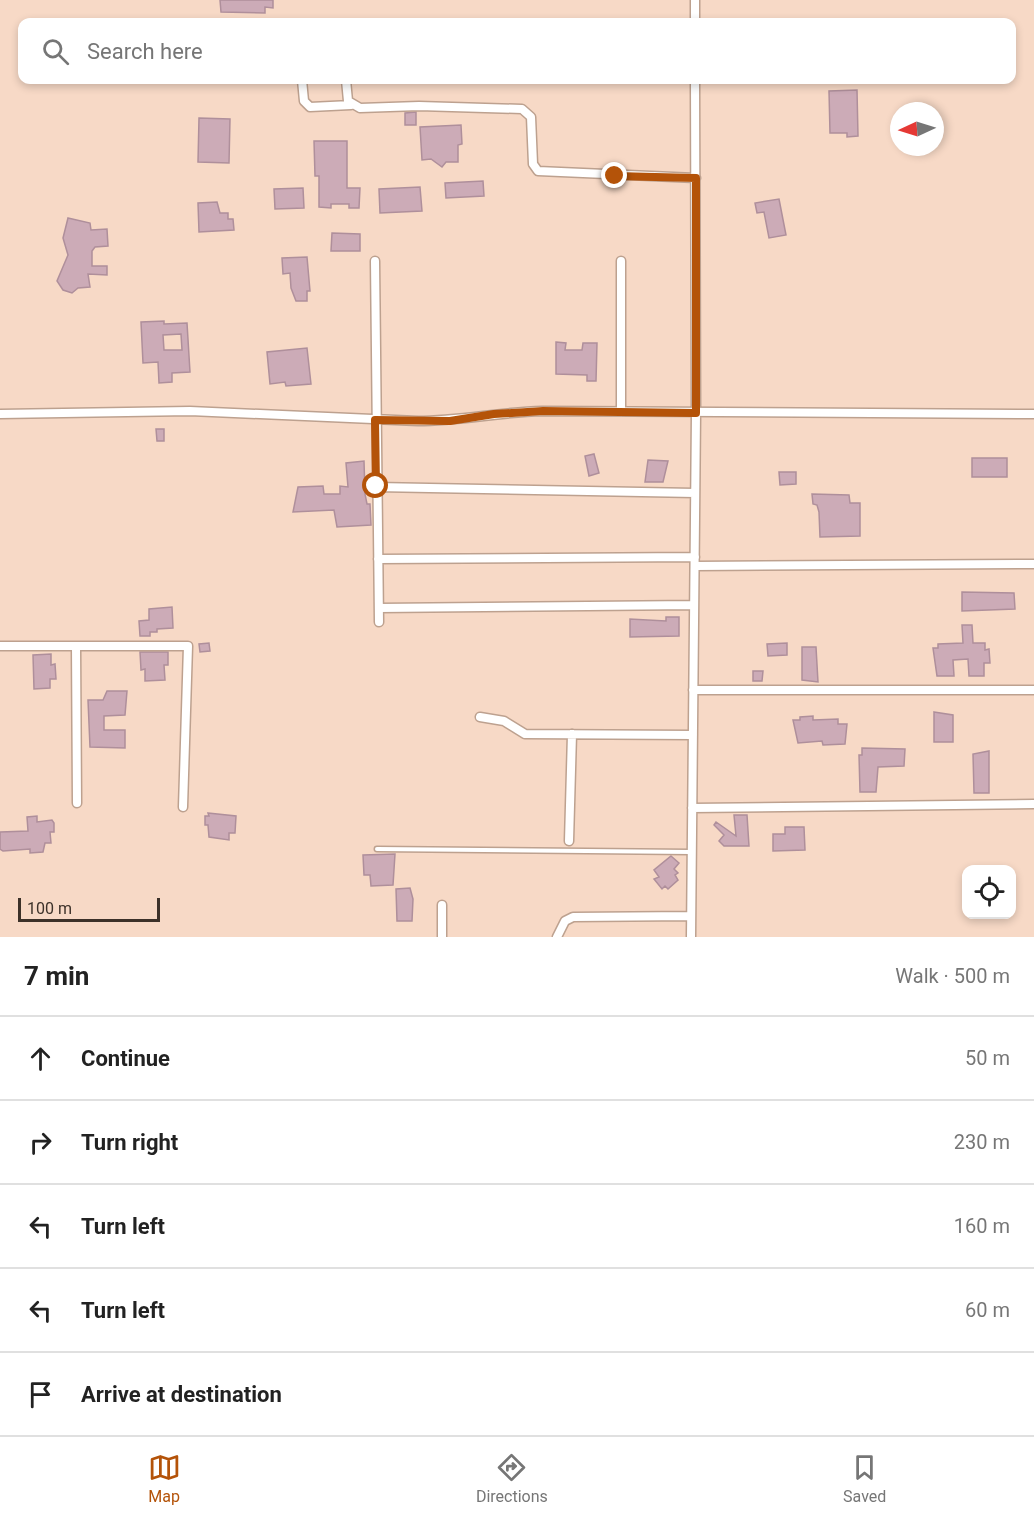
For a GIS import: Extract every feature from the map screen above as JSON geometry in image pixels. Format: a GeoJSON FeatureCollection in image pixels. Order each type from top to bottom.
{"type":"FeatureCollection","features":[{"type":"Feature","properties":{"kind":"street"},"geometry":{"type":"LineString","coordinates":[[695,0],[695,18]]}},
{"type":"Feature","properties":{"kind":"street"},"geometry":{"type":"LineString","coordinates":[[302,84],[304,101],[310,107],[351,105],[360,108],[419,106],[522,109],[531,117],[533,164],[538,171],[696,178]]}},
{"type":"Feature","properties":{"kind":"street"},"geometry":{"type":"LineString","coordinates":[[346,84],[346,96],[351,105]]}},
{"type":"Feature","properties":{"kind":"street"},"geometry":{"type":"LineString","coordinates":[[691,937],[696,413],[695,84]]}},
{"type":"Feature","properties":{"kind":"street"},"geometry":{"type":"LineString","coordinates":[[375,261],[379,622]]}},
{"type":"Feature","properties":{"kind":"street"},"geometry":{"type":"LineString","coordinates":[[621,261],[621,411]]}},
{"type":"Feature","properties":{"kind":"street"},"geometry":{"type":"LineString","coordinates":[[0,414],[190,411],[375,420],[450,421],[531,411],[1034,414]]}},
{"type":"Feature","properties":{"kind":"street"},"geometry":{"type":"LineString","coordinates":[[376,486],[695,493]]}},
{"type":"Feature","properties":{"kind":"street"},"geometry":{"type":"LineString","coordinates":[[378,559],[1034,564]]}},
{"type":"Feature","properties":{"kind":"street"},"geometry":{"type":"LineString","coordinates":[[379,608],[694,605]]}},
{"type":"Feature","properties":{"kind":"street"},"geometry":{"type":"LineString","coordinates":[[0,646],[188,645],[183,807]]}},
{"type":"Feature","properties":{"kind":"street"},"geometry":{"type":"LineString","coordinates":[[76,646],[77,803]]}},
{"type":"Feature","properties":{"kind":"street"},"geometry":{"type":"LineString","coordinates":[[693,690],[1034,690]]}},
{"type":"Feature","properties":{"kind":"street"},"geometry":{"type":"LineString","coordinates":[[480,717],[504,721],[525,734],[693,735]]}},
{"type":"Feature","properties":{"kind":"street"},"geometry":{"type":"LineString","coordinates":[[569,841],[572,734]]}},
{"type":"Feature","properties":{"kind":"street"},"geometry":{"type":"LineString","coordinates":[[692,808],[1034,804]]}},
{"type":"Feature","properties":{"kind":"street"},"geometry":{"type":"LineString","coordinates":[[442,905],[442,937]]}},
{"type":"Feature","properties":{"kind":"street"},"geometry":{"type":"LineString","coordinates":[[557,937],[565,921],[573,917],[691,916]]}},
{"type":"Feature","properties":{"kind":"lane"},"geometry":{"type":"LineString","coordinates":[[376,849],[692,852]]}},
{"type":"Feature","properties":{"kind":"building"},"geometry":{"type":"Polygon","coordinates":[[[220,0],[273,0],[273,8],[265,7],[265,13],[221,12],[220,0]]]}},
{"type":"Feature","properties":{"kind":"building"},"geometry":{"type":"Polygon","coordinates":[[[857,90],[858,136],[847,137],[847,133],[830,133],[829,91],[857,90]]]}},
{"type":"Feature","properties":{"kind":"building"},"geometry":{"type":"Polygon","coordinates":[[[416,112],[416,125],[405,125],[405,113],[416,112]]]}},
{"type":"Feature","properties":{"kind":"building"},"geometry":{"type":"Polygon","coordinates":[[[199,118],[230,119],[229,163],[198,162],[199,118]]]}},
{"type":"Feature","properties":{"kind":"building"},"geometry":{"type":"Polygon","coordinates":[[[461,125],[462,144],[458,145],[458,162],[446,162],[442,167],[431,159],[422,160],[420,127],[461,125]]]}},
{"type":"Feature","properties":{"kind":"building"},"geometry":{"type":"Polygon","coordinates":[[[314,141],[347,141],[347,188],[360,188],[359,208],[349,208],[349,204],[331,204],[331,208],[319,207],[319,176],[315,176],[314,141]]]}},
{"type":"Feature","properties":{"kind":"building"},"geometry":{"type":"Polygon","coordinates":[[[483,181],[484,196],[446,198],[445,183],[483,181]]]}},
{"type":"Feature","properties":{"kind":"building"},"geometry":{"type":"Polygon","coordinates":[[[420,187],[422,211],[380,213],[379,189],[420,187]]]}},
{"type":"Feature","properties":{"kind":"building"},"geometry":{"type":"Polygon","coordinates":[[[303,188],[304,208],[275,209],[274,189],[303,188]]]}},
{"type":"Feature","properties":{"kind":"building"},"geometry":{"type":"Polygon","coordinates":[[[779,199],[786,235],[769,238],[764,212],[757,213],[755,203],[779,199]]]}},
{"type":"Feature","properties":{"kind":"building"},"geometry":{"type":"Polygon","coordinates":[[[217,202],[220,213],[228,213],[228,219],[233,219],[234,230],[199,232],[198,203],[217,202]]]}},
{"type":"Feature","properties":{"kind":"building"},"geometry":{"type":"Polygon","coordinates":[[[68,218],[90,223],[91,230],[107,229],[108,246],[95,247],[92,251],[92,266],[107,266],[107,275],[88,274],[90,287],[78,288],[72,293],[63,290],[57,281],[68,255],[63,238],[68,218]]]}},
{"type":"Feature","properties":{"kind":"building"},"geometry":{"type":"Polygon","coordinates":[[[332,233],[360,234],[360,251],[331,251],[332,233]]]}},
{"type":"Feature","properties":{"kind":"building"},"geometry":{"type":"Polygon","coordinates":[[[307,257],[310,291],[307,291],[307,301],[296,301],[291,288],[290,273],[283,274],[282,258],[307,257]]]}},
{"type":"Feature","properties":{"kind":"building"},"geometry":{"type":"Polygon","coordinates":[[[141,322],[187,323],[190,372],[172,373],[172,382],[159,383],[158,362],[143,363],[141,322]],[[181,334],[163,335],[164,350],[182,350],[181,334]]]}},
{"type":"Feature","properties":{"kind":"building"},"geometry":{"type":"Polygon","coordinates":[[[556,342],[566,343],[565,350],[582,350],[583,343],[597,343],[596,381],[587,381],[587,375],[556,374],[556,342]]]}},
{"type":"Feature","properties":{"kind":"building"},"geometry":{"type":"Polygon","coordinates":[[[307,348],[311,384],[286,386],[285,382],[270,384],[267,352],[307,348]]]}},
{"type":"Feature","properties":{"kind":"building"},"geometry":{"type":"Polygon","coordinates":[[[156,429],[164,429],[164,441],[157,441],[156,429]]]}},
{"type":"Feature","properties":{"kind":"building"},"geometry":{"type":"Polygon","coordinates":[[[594,454],[599,473],[589,476],[585,456],[594,454]]]}},
{"type":"Feature","properties":{"kind":"building"},"geometry":{"type":"Polygon","coordinates":[[[972,458],[1007,458],[1007,477],[972,477],[972,458]]]}},
{"type":"Feature","properties":{"kind":"building"},"geometry":{"type":"Polygon","coordinates":[[[648,460],[668,461],[663,482],[645,482],[648,460]]]}},
{"type":"Feature","properties":{"kind":"building"},"geometry":{"type":"Polygon","coordinates":[[[364,461],[365,494],[367,504],[370,504],[371,525],[337,527],[334,510],[293,512],[298,487],[323,486],[324,494],[340,494],[340,486],[348,487],[346,463],[364,461]]]}},
{"type":"Feature","properties":{"kind":"building"},"geometry":{"type":"Polygon","coordinates":[[[779,472],[796,472],[796,484],[780,485],[779,472]]]}},
{"type":"Feature","properties":{"kind":"building"},"geometry":{"type":"Polygon","coordinates":[[[812,494],[849,495],[850,503],[860,503],[860,536],[820,537],[819,512],[817,505],[813,504],[812,494]]]}},
{"type":"Feature","properties":{"kind":"building"},"geometry":{"type":"Polygon","coordinates":[[[962,592],[1014,593],[1015,609],[962,611],[962,592]]]}},
{"type":"Feature","properties":{"kind":"building"},"geometry":{"type":"Polygon","coordinates":[[[172,607],[173,628],[157,629],[157,632],[150,632],[150,636],[140,636],[139,621],[149,620],[149,609],[172,607]]]}},
{"type":"Feature","properties":{"kind":"building"},"geometry":{"type":"Polygon","coordinates":[[[666,617],[679,617],[679,636],[630,637],[630,619],[666,621],[666,617]]]}},
{"type":"Feature","properties":{"kind":"building"},"geometry":{"type":"Polygon","coordinates":[[[962,625],[972,625],[973,643],[985,643],[985,650],[989,649],[990,663],[984,663],[984,676],[969,676],[968,659],[953,660],[954,676],[937,676],[933,648],[938,648],[938,644],[963,643],[962,625]]]}},
{"type":"Feature","properties":{"kind":"building"},"geometry":{"type":"Polygon","coordinates":[[[209,643],[210,651],[200,652],[199,644],[209,643]]]}},
{"type":"Feature","properties":{"kind":"building"},"geometry":{"type":"Polygon","coordinates":[[[787,643],[787,655],[768,656],[767,644],[787,643]]]}},
{"type":"Feature","properties":{"kind":"building"},"geometry":{"type":"Polygon","coordinates":[[[802,647],[816,647],[818,682],[802,680],[802,647]]]}},
{"type":"Feature","properties":{"kind":"building"},"geometry":{"type":"Polygon","coordinates":[[[140,652],[168,652],[168,665],[164,665],[165,680],[145,681],[145,669],[141,670],[140,652]]]}},
{"type":"Feature","properties":{"kind":"building"},"geometry":{"type":"Polygon","coordinates":[[[51,654],[51,665],[55,664],[56,679],[50,679],[50,688],[34,689],[33,655],[51,654]]]}},
{"type":"Feature","properties":{"kind":"building"},"geometry":{"type":"Polygon","coordinates":[[[753,671],[763,671],[762,681],[753,681],[753,671]]]}},
{"type":"Feature","properties":{"kind":"building"},"geometry":{"type":"Polygon","coordinates":[[[107,691],[127,691],[125,715],[104,716],[104,730],[125,730],[125,748],[90,747],[88,700],[103,700],[107,691]]]}},
{"type":"Feature","properties":{"kind":"building"},"geometry":{"type":"Polygon","coordinates":[[[934,712],[953,715],[953,742],[934,742],[934,712]]]}},
{"type":"Feature","properties":{"kind":"building"},"geometry":{"type":"Polygon","coordinates":[[[813,716],[813,720],[838,719],[838,724],[847,724],[845,744],[823,745],[822,741],[798,743],[793,720],[813,716]]]}},
{"type":"Feature","properties":{"kind":"building"},"geometry":{"type":"Polygon","coordinates":[[[862,748],[905,749],[904,766],[878,767],[876,792],[860,792],[859,755],[862,755],[862,748]]]}},
{"type":"Feature","properties":{"kind":"building"},"geometry":{"type":"Polygon","coordinates":[[[989,751],[989,793],[974,793],[973,754],[989,751]]]}},
{"type":"Feature","properties":{"kind":"building"},"geometry":{"type":"Polygon","coordinates":[[[208,813],[236,816],[235,833],[229,833],[229,840],[209,837],[208,825],[205,825],[205,816],[209,816],[208,813]]]}},
{"type":"Feature","properties":{"kind":"building"},"geometry":{"type":"Polygon","coordinates":[[[734,815],[747,815],[749,846],[724,846],[719,841],[724,835],[714,825],[716,822],[736,836],[734,815]]]}},
{"type":"Feature","properties":{"kind":"building"},"geometry":{"type":"Polygon","coordinates":[[[37,816],[37,822],[52,820],[54,823],[54,832],[50,832],[51,843],[45,843],[43,852],[30,853],[30,849],[3,851],[0,849],[0,832],[28,831],[27,817],[37,816]]]}},
{"type":"Feature","properties":{"kind":"building"},"geometry":{"type":"Polygon","coordinates":[[[785,827],[804,827],[805,850],[773,851],[773,834],[785,834],[785,827]]]}},
{"type":"Feature","properties":{"kind":"building"},"geometry":{"type":"Polygon","coordinates":[[[395,854],[393,885],[371,886],[370,875],[364,875],[363,855],[395,854]]]}},
{"type":"Feature","properties":{"kind":"building"},"geometry":{"type":"Polygon","coordinates":[[[671,856],[679,863],[674,869],[678,873],[675,875],[678,880],[668,889],[665,886],[662,889],[654,879],[659,877],[654,870],[671,856]]]}},
{"type":"Feature","properties":{"kind":"building"},"geometry":{"type":"Polygon","coordinates":[[[410,888],[413,899],[412,921],[397,921],[396,889],[410,888]]]}},
{"type":"Feature","properties":{"kind":"route"},"geometry":{"type":"LineString","coordinates":[[376,486],[375,420],[450,421],[494,414],[543,411],[696,413],[696,178],[615,176]]}}]}
